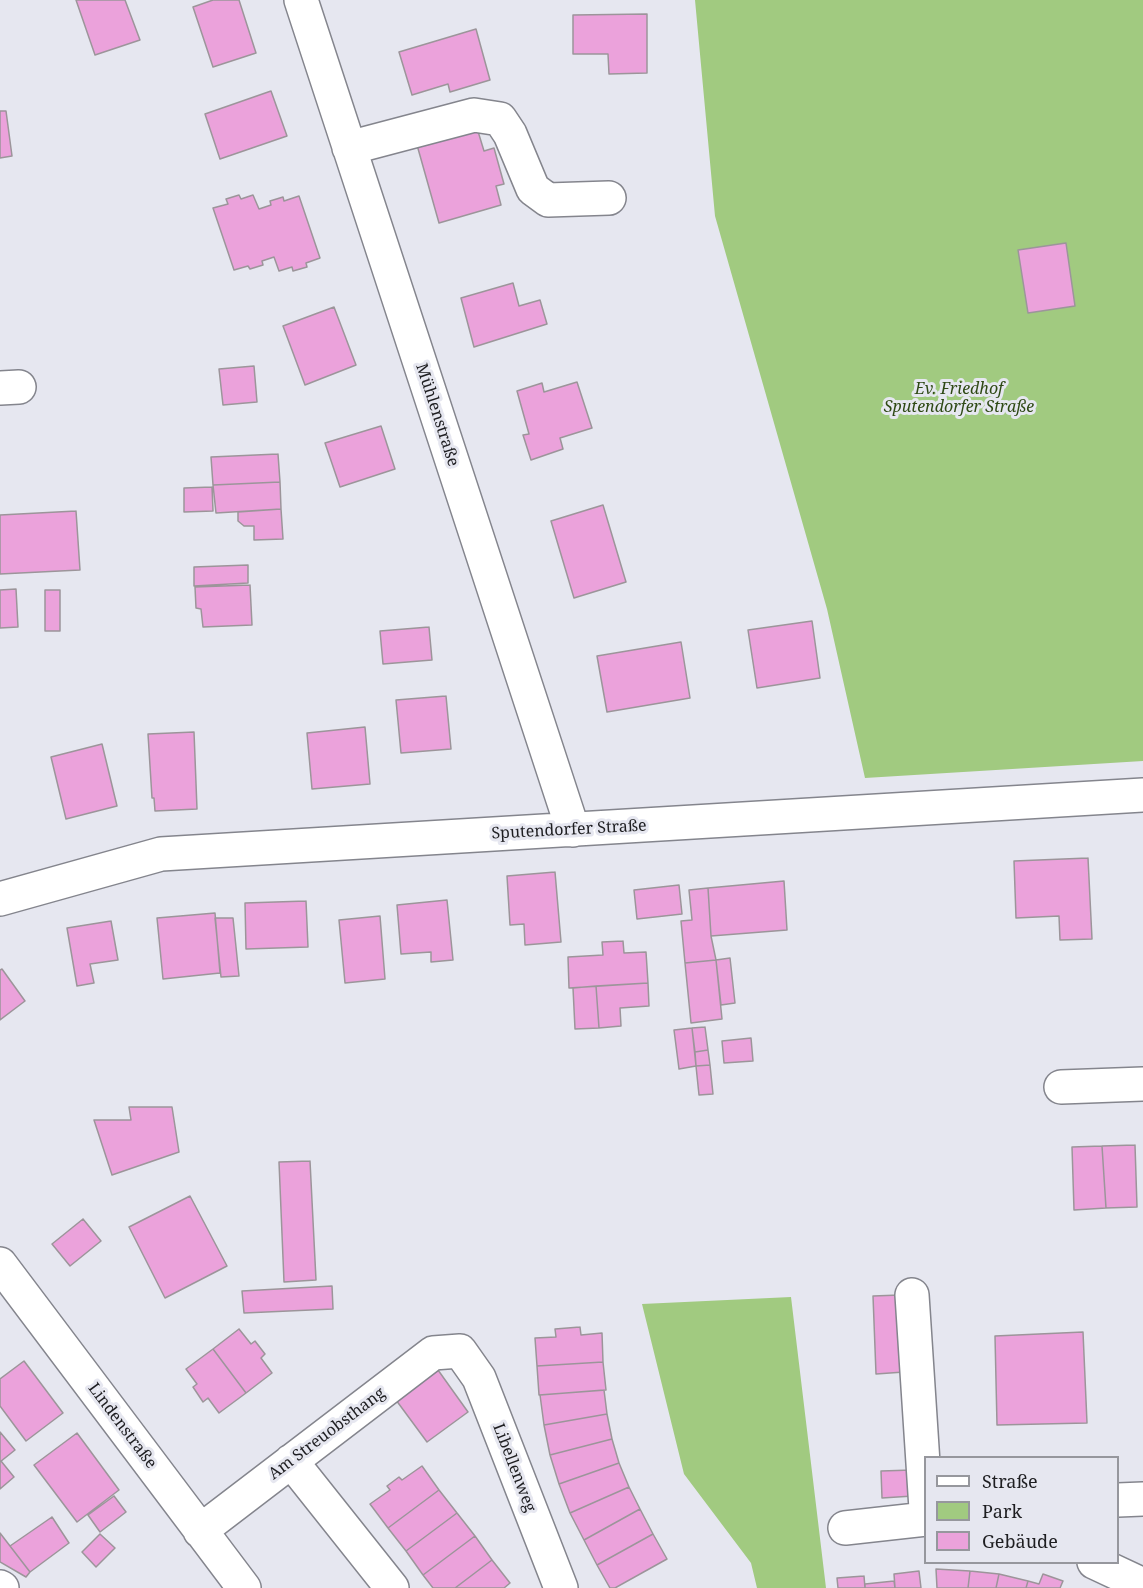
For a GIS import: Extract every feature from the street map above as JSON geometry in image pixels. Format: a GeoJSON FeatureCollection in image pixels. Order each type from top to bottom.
{"type":"FeatureCollection","features":[{"type":"Feature","properties":{"kind":"street","name":"Mühlenstraße"},"geometry":{"type":"LineString","coordinates":[[301,0],[573,830]]}},
{"type":"Feature","properties":{"kind":"street"},"geometry":{"type":"LineString","coordinates":[[349,148],[474,115],[500,119],[519,152],[533,189],[548,200],[609,198]]}},
{"type":"Feature","properties":{"kind":"street","name":"Sputendorfer Straße"},"geometry":{"type":"LineString","coordinates":[[0,899],[161,854],[1143,795]]}},
{"type":"Feature","properties":{"kind":"street"},"geometry":{"type":"LineString","coordinates":[[1061,1087],[1143,1084]]}},
{"type":"Feature","properties":{"kind":"street","name":"Lindenstraße"},"geometry":{"type":"LineString","coordinates":[[0,1264],[244,1588]]}},
{"type":"Feature","properties":{"kind":"street"},"geometry":{"type":"LineString","coordinates":[[912,1295],[924,1478]]}},
{"type":"Feature","properties":{"kind":"street","name":"Am Streuobsthang"},"geometry":{"type":"LineString","coordinates":[[200,1531],[433,1353],[460,1351]]}},
{"type":"Feature","properties":{"kind":"street","name":"Libellenweg"},"geometry":{"type":"LineString","coordinates":[[460,1351],[479,1378],[561,1588]]}},
{"type":"Feature","properties":{"kind":"street"},"geometry":{"type":"LineString","coordinates":[[291,1461],[392,1588]]}},
{"type":"Feature","properties":{"kind":"street"},"geometry":{"type":"LineString","coordinates":[[1119,1500],[1143,1499]]}},
{"type":"Feature","properties":{"kind":"street"},"geometry":{"type":"LineString","coordinates":[[845,1528],[924,1520]]}},
{"type":"Feature","properties":{"kind":"street"},"geometry":{"type":"LineString","coordinates":[[1096,1564],[1143,1585]]}},
{"type":"Feature","properties":{"kind":"green space","name":"Ev. Friedhof Sputendorfer Straße"},"geometry":{"type":"Polygon","coordinates":[[[695,0],[1143,0],[1143,761],[865,778],[827,609],[715,216],[695,0]]]}},
{"type":"Feature","properties":{"kind":"green space"},"geometry":{"type":"Polygon","coordinates":[[[791,1297],[826,1588],[757,1588],[751,1563],[684,1474],[642,1304],[791,1297]]]}},
{"type":"Feature","properties":{"kind":"building"},"geometry":{"type":"Polygon","coordinates":[[[76,0],[125,0],[140,40],[95,55],[76,0]]]}},
{"type":"Feature","properties":{"kind":"building"},"geometry":{"type":"Polygon","coordinates":[[[213,0],[239,0],[256,53],[213,67],[193,7],[213,0]]]}},
{"type":"Feature","properties":{"kind":"building"},"geometry":{"type":"Polygon","coordinates":[[[647,14],[647,73],[609,74],[608,54],[573,54],[573,15],[647,14]]]}},
{"type":"Feature","properties":{"kind":"building"},"geometry":{"type":"Polygon","coordinates":[[[476,29],[490,80],[450,92],[448,84],[412,95],[399,52],[476,29]]]}},
{"type":"Feature","properties":{"kind":"building"},"geometry":{"type":"Polygon","coordinates":[[[271,91],[287,136],[220,159],[205,114],[271,91]]]}},
{"type":"Feature","properties":{"kind":"building"},"geometry":{"type":"Polygon","coordinates":[[[0,111],[6,111],[12,156],[0,158],[0,111]]]}},
{"type":"Feature","properties":{"kind":"building"},"geometry":{"type":"Polygon","coordinates":[[[477,128],[484,151],[494,148],[504,184],[496,186],[501,205],[439,223],[417,145],[477,128]]]}},
{"type":"Feature","properties":{"kind":"building"},"geometry":{"type":"Polygon","coordinates":[[[239,195],[241,199],[253,195],[259,209],[271,205],[270,201],[283,197],[284,201],[299,196],[320,258],[306,263],[307,267],[293,271],[292,267],[279,271],[274,257],[262,261],[263,265],[234,270],[213,208],[228,204],[226,199],[239,195]]]}},
{"type":"Feature","properties":{"kind":"building"},"geometry":{"type":"Polygon","coordinates":[[[1066,243],[1075,306],[1028,313],[1018,250],[1066,243]]]}},
{"type":"Feature","properties":{"kind":"building"},"geometry":{"type":"Polygon","coordinates":[[[513,283],[519,306],[540,300],[547,324],[474,347],[461,298],[513,283]]]}},
{"type":"Feature","properties":{"kind":"building"},"geometry":{"type":"Polygon","coordinates":[[[334,307],[356,365],[305,385],[283,326],[334,307]]]}},
{"type":"Feature","properties":{"kind":"building"},"geometry":{"type":"Polygon","coordinates":[[[254,366],[257,402],[223,405],[219,369],[254,366]]]}},
{"type":"Feature","properties":{"kind":"building"},"geometry":{"type":"Polygon","coordinates":[[[577,382],[592,428],[560,438],[563,449],[531,460],[523,435],[529,434],[517,391],[542,383],[544,392],[577,382]]]}},
{"type":"Feature","properties":{"kind":"building"},"geometry":{"type":"Polygon","coordinates":[[[381,426],[395,469],[340,487],[325,443],[381,426]]]}},
{"type":"Feature","properties":{"kind":"building"},"geometry":{"type":"Polygon","coordinates":[[[278,454],[280,482],[213,485],[211,457],[278,454]]]}},
{"type":"Feature","properties":{"kind":"building"},"geometry":{"type":"Polygon","coordinates":[[[280,482],[281,509],[216,513],[213,485],[280,482]]]}},
{"type":"Feature","properties":{"kind":"building"},"geometry":{"type":"Polygon","coordinates":[[[212,487],[213,511],[184,512],[184,488],[212,487]]]}},
{"type":"Feature","properties":{"kind":"building"},"geometry":{"type":"Polygon","coordinates":[[[603,505],[626,582],[574,598],[551,521],[603,505]]]}},
{"type":"Feature","properties":{"kind":"building"},"geometry":{"type":"Polygon","coordinates":[[[281,509],[283,539],[254,540],[254,526],[244,526],[238,521],[238,512],[281,509]]]}},
{"type":"Feature","properties":{"kind":"building"},"geometry":{"type":"Polygon","coordinates":[[[76,511],[80,570],[0,574],[0,515],[76,511]]]}},
{"type":"Feature","properties":{"kind":"building"},"geometry":{"type":"Polygon","coordinates":[[[248,565],[248,583],[194,586],[194,567],[248,565]]]}},
{"type":"Feature","properties":{"kind":"building"},"geometry":{"type":"Polygon","coordinates":[[[250,585],[252,625],[203,627],[201,609],[196,608],[195,587],[250,585]]]}},
{"type":"Feature","properties":{"kind":"building"},"geometry":{"type":"Polygon","coordinates":[[[16,589],[18,627],[0,628],[0,590],[16,589]]]}},
{"type":"Feature","properties":{"kind":"building"},"geometry":{"type":"Polygon","coordinates":[[[45,590],[60,590],[60,631],[45,631],[45,590]]]}},
{"type":"Feature","properties":{"kind":"building"},"geometry":{"type":"Polygon","coordinates":[[[812,621],[820,678],[757,688],[748,630],[812,621]]]}},
{"type":"Feature","properties":{"kind":"building"},"geometry":{"type":"Polygon","coordinates":[[[429,627],[432,660],[383,664],[380,631],[429,627]]]}},
{"type":"Feature","properties":{"kind":"building"},"geometry":{"type":"Polygon","coordinates":[[[681,642],[690,698],[607,712],[597,656],[681,642]]]}},
{"type":"Feature","properties":{"kind":"building"},"geometry":{"type":"Polygon","coordinates":[[[446,696],[451,749],[401,753],[396,700],[446,696]]]}},
{"type":"Feature","properties":{"kind":"building"},"geometry":{"type":"Polygon","coordinates":[[[365,727],[370,784],[312,789],[307,733],[365,727]]]}},
{"type":"Feature","properties":{"kind":"building"},"geometry":{"type":"Polygon","coordinates":[[[194,732],[197,809],[155,811],[154,798],[152,798],[148,734],[194,732]]]}},
{"type":"Feature","properties":{"kind":"building"},"geometry":{"type":"Polygon","coordinates":[[[102,744],[117,806],[66,819],[51,757],[102,744]]]}},
{"type":"Feature","properties":{"kind":"building"},"geometry":{"type":"Polygon","coordinates":[[[1088,858],[1092,939],[1060,940],[1059,916],[1016,918],[1014,861],[1088,858]]]}},
{"type":"Feature","properties":{"kind":"building"},"geometry":{"type":"Polygon","coordinates":[[[555,872],[561,942],[525,945],[524,924],[510,925],[507,876],[555,872]]]}},
{"type":"Feature","properties":{"kind":"building"},"geometry":{"type":"Polygon","coordinates":[[[784,881],[787,930],[711,936],[708,888],[784,881]]]}},
{"type":"Feature","properties":{"kind":"building"},"geometry":{"type":"Polygon","coordinates":[[[679,885],[682,914],[637,919],[634,890],[679,885]]]}},
{"type":"Feature","properties":{"kind":"building"},"geometry":{"type":"Polygon","coordinates":[[[708,888],[711,936],[716,960],[685,963],[681,921],[692,920],[689,890],[708,888]]]}},
{"type":"Feature","properties":{"kind":"building"},"geometry":{"type":"Polygon","coordinates":[[[447,900],[453,960],[431,962],[431,952],[401,954],[397,905],[447,900]]]}},
{"type":"Feature","properties":{"kind":"building"},"geometry":{"type":"Polygon","coordinates":[[[306,901],[308,947],[246,949],[245,903],[306,901]]]}},
{"type":"Feature","properties":{"kind":"building"},"geometry":{"type":"Polygon","coordinates":[[[215,913],[220,973],[163,979],[157,918],[215,913]]]}},
{"type":"Feature","properties":{"kind":"building"},"geometry":{"type":"Polygon","coordinates":[[[380,916],[385,979],[345,983],[339,920],[380,916]]]}},
{"type":"Feature","properties":{"kind":"building"},"geometry":{"type":"Polygon","coordinates":[[[215,918],[233,918],[239,976],[221,977],[215,918]]]}},
{"type":"Feature","properties":{"kind":"building"},"geometry":{"type":"Polygon","coordinates":[[[111,921],[118,960],[90,964],[94,983],[77,986],[67,928],[111,921]]]}},
{"type":"Feature","properties":{"kind":"building"},"geometry":{"type":"Polygon","coordinates":[[[623,941],[624,953],[646,952],[648,983],[569,988],[568,957],[603,955],[602,942],[623,941]]]}},
{"type":"Feature","properties":{"kind":"building"},"geometry":{"type":"Polygon","coordinates":[[[730,958],[735,1003],[721,1005],[716,960],[730,958]]]}},
{"type":"Feature","properties":{"kind":"building"},"geometry":{"type":"Polygon","coordinates":[[[716,960],[722,1019],[691,1023],[685,963],[716,960]]]}},
{"type":"Feature","properties":{"kind":"building"},"geometry":{"type":"Polygon","coordinates":[[[2,969],[25,1001],[0,1020],[0,970],[2,969]]]}},
{"type":"Feature","properties":{"kind":"building"},"geometry":{"type":"Polygon","coordinates":[[[648,983],[649,1006],[620,1008],[621,1026],[599,1028],[596,986],[648,983]]]}},
{"type":"Feature","properties":{"kind":"building"},"geometry":{"type":"Polygon","coordinates":[[[596,986],[599,1028],[575,1029],[573,988],[596,986]]]}},
{"type":"Feature","properties":{"kind":"building"},"geometry":{"type":"Polygon","coordinates":[[[705,1027],[708,1050],[695,1052],[692,1028],[705,1027]]]}},
{"type":"Feature","properties":{"kind":"building"},"geometry":{"type":"Polygon","coordinates":[[[692,1028],[696,1066],[679,1069],[674,1030],[692,1028]]]}},
{"type":"Feature","properties":{"kind":"building"},"geometry":{"type":"Polygon","coordinates":[[[751,1038],[753,1061],[724,1063],[722,1041],[751,1038]]]}},
{"type":"Feature","properties":{"kind":"building"},"geometry":{"type":"Polygon","coordinates":[[[708,1050],[710,1065],[696,1066],[695,1052],[708,1050]]]}},
{"type":"Feature","properties":{"kind":"building"},"geometry":{"type":"Polygon","coordinates":[[[710,1065],[713,1094],[699,1095],[696,1066],[710,1065]]]}},
{"type":"Feature","properties":{"kind":"building"},"geometry":{"type":"Polygon","coordinates":[[[129,1107],[172,1107],[179,1152],[112,1175],[94,1120],[131,1120],[129,1107]]]}},
{"type":"Feature","properties":{"kind":"building"},"geometry":{"type":"Polygon","coordinates":[[[1135,1145],[1137,1207],[1106,1208],[1102,1146],[1135,1145]]]}},
{"type":"Feature","properties":{"kind":"building"},"geometry":{"type":"Polygon","coordinates":[[[1102,1146],[1106,1208],[1074,1210],[1072,1147],[1102,1146]]]}},
{"type":"Feature","properties":{"kind":"building"},"geometry":{"type":"Polygon","coordinates":[[[310,1161],[316,1280],[284,1282],[279,1162],[310,1161]]]}},
{"type":"Feature","properties":{"kind":"building"},"geometry":{"type":"Polygon","coordinates":[[[190,1196],[227,1266],[165,1298],[129,1227],[190,1196]]]}},
{"type":"Feature","properties":{"kind":"building"},"geometry":{"type":"Polygon","coordinates":[[[83,1219],[101,1241],[70,1266],[52,1244],[83,1219]]]}},
{"type":"Feature","properties":{"kind":"building"},"geometry":{"type":"Polygon","coordinates":[[[332,1286],[333,1309],[244,1313],[242,1291],[332,1286]]]}},
{"type":"Feature","properties":{"kind":"building"},"geometry":{"type":"Polygon","coordinates":[[[900,1295],[904,1372],[876,1374],[873,1296],[900,1295]]]}},
{"type":"Feature","properties":{"kind":"building"},"geometry":{"type":"Polygon","coordinates":[[[580,1327],[581,1335],[602,1333],[603,1362],[537,1366],[535,1338],[556,1337],[555,1329],[580,1327]]]}},
{"type":"Feature","properties":{"kind":"building"},"geometry":{"type":"Polygon","coordinates":[[[239,1329],[251,1344],[255,1341],[265,1354],[261,1358],[272,1373],[246,1393],[213,1349],[239,1329]]]}},
{"type":"Feature","properties":{"kind":"building"},"geometry":{"type":"Polygon","coordinates":[[[1083,1332],[1087,1423],[997,1425],[995,1336],[1083,1332]]]}},
{"type":"Feature","properties":{"kind":"building"},"geometry":{"type":"Polygon","coordinates":[[[213,1349],[246,1393],[219,1413],[208,1398],[203,1402],[193,1387],[197,1384],[186,1369],[213,1349]]]}},
{"type":"Feature","properties":{"kind":"building"},"geometry":{"type":"Polygon","coordinates":[[[24,1361],[63,1413],[26,1441],[0,1406],[0,1379],[24,1361]]]}},
{"type":"Feature","properties":{"kind":"building"},"geometry":{"type":"Polygon","coordinates":[[[603,1362],[606,1390],[539,1395],[537,1366],[603,1362]]]}},
{"type":"Feature","properties":{"kind":"building"},"geometry":{"type":"Polygon","coordinates":[[[438,1370],[468,1412],[427,1442],[396,1400],[438,1370]]]}},
{"type":"Feature","properties":{"kind":"building"},"geometry":{"type":"Polygon","coordinates":[[[604,1390],[607,1414],[544,1425],[540,1395],[604,1390]]]}},
{"type":"Feature","properties":{"kind":"building"},"geometry":{"type":"Polygon","coordinates":[[[607,1414],[612,1439],[550,1455],[544,1425],[607,1414]]]}},
{"type":"Feature","properties":{"kind":"building"},"geometry":{"type":"Polygon","coordinates":[[[0,1432],[15,1450],[0,1462],[0,1432]]]}},
{"type":"Feature","properties":{"kind":"building"},"geometry":{"type":"Polygon","coordinates":[[[77,1433],[119,1490],[77,1522],[34,1465],[77,1433]]]}},
{"type":"Feature","properties":{"kind":"building"},"geometry":{"type":"Polygon","coordinates":[[[612,1439],[619,1463],[559,1484],[550,1455],[612,1439]]]}},
{"type":"Feature","properties":{"kind":"building"},"geometry":{"type":"Polygon","coordinates":[[[0,1462],[14,1477],[0,1489],[0,1462]]]}},
{"type":"Feature","properties":{"kind":"building"},"geometry":{"type":"Polygon","coordinates":[[[619,1463],[629,1487],[570,1513],[559,1484],[619,1463]]]}},
{"type":"Feature","properties":{"kind":"building"},"geometry":{"type":"Polygon","coordinates":[[[422,1466],[439,1490],[388,1528],[370,1504],[390,1490],[387,1486],[399,1477],[402,1480],[422,1466]]]}},
{"type":"Feature","properties":{"kind":"building"},"geometry":{"type":"Polygon","coordinates":[[[912,1470],[913,1496],[882,1498],[881,1471],[912,1470]]]}},
{"type":"Feature","properties":{"kind":"building"},"geometry":{"type":"Polygon","coordinates":[[[629,1487],[640,1509],[584,1540],[570,1513],[629,1487]]]}},
{"type":"Feature","properties":{"kind":"building"},"geometry":{"type":"Polygon","coordinates":[[[439,1490],[457,1513],[406,1551],[388,1528],[439,1490]]]}},
{"type":"Feature","properties":{"kind":"building"},"geometry":{"type":"Polygon","coordinates":[[[114,1496],[126,1512],[100,1532],[88,1515],[114,1496]]]}},
{"type":"Feature","properties":{"kind":"building"},"geometry":{"type":"Polygon","coordinates":[[[640,1509],[653,1534],[597,1565],[584,1540],[640,1509]]]}},
{"type":"Feature","properties":{"kind":"building"},"geometry":{"type":"Polygon","coordinates":[[[457,1513],[475,1536],[423,1575],[406,1551],[457,1513]]]}},
{"type":"Feature","properties":{"kind":"building"},"geometry":{"type":"Polygon","coordinates":[[[52,1517],[69,1543],[30,1572],[10,1546],[52,1517]]]}},
{"type":"Feature","properties":{"kind":"building"},"geometry":{"type":"Polygon","coordinates":[[[0,1533],[30,1572],[26,1577],[0,1562],[0,1533]]]}},
{"type":"Feature","properties":{"kind":"building"},"geometry":{"type":"Polygon","coordinates":[[[100,1534],[115,1548],[96,1567],[82,1552],[100,1534]]]}},
{"type":"Feature","properties":{"kind":"building"},"geometry":{"type":"Polygon","coordinates":[[[653,1534],[667,1559],[615,1588],[610,1588],[597,1565],[653,1534]]]}},
{"type":"Feature","properties":{"kind":"building"},"geometry":{"type":"Polygon","coordinates":[[[475,1536],[492,1560],[455,1588],[433,1588],[423,1575],[475,1536]]]}},
{"type":"Feature","properties":{"kind":"building"},"geometry":{"type":"Polygon","coordinates":[[[492,1560],[510,1583],[504,1588],[455,1588],[492,1560]]]}},
{"type":"Feature","properties":{"kind":"building"},"geometry":{"type":"Polygon","coordinates":[[[936,1569],[970,1571],[968,1588],[937,1588],[936,1569]]]}},
{"type":"Feature","properties":{"kind":"building"},"geometry":{"type":"Polygon","coordinates":[[[919,1571],[921,1588],[895,1588],[894,1574],[919,1571]]]}},
{"type":"Feature","properties":{"kind":"building"},"geometry":{"type":"Polygon","coordinates":[[[970,1571],[999,1574],[996,1588],[968,1588],[970,1571]]]}},
{"type":"Feature","properties":{"kind":"building"},"geometry":{"type":"Polygon","coordinates":[[[999,1574],[1028,1581],[1026,1588],[996,1588],[999,1574]]]}},
{"type":"Feature","properties":{"kind":"building"},"geometry":{"type":"Polygon","coordinates":[[[1043,1574],[1063,1581],[1060,1588],[1026,1588],[1028,1581],[1039,1584],[1043,1574]]]}},
{"type":"Feature","properties":{"kind":"building"},"geometry":{"type":"Polygon","coordinates":[[[864,1576],[865,1588],[838,1588],[837,1578],[864,1576]]]}},
{"type":"Feature","properties":{"kind":"building"},"geometry":{"type":"Polygon","coordinates":[[[894,1581],[895,1588],[865,1588],[865,1584],[894,1581]]]}}]}
